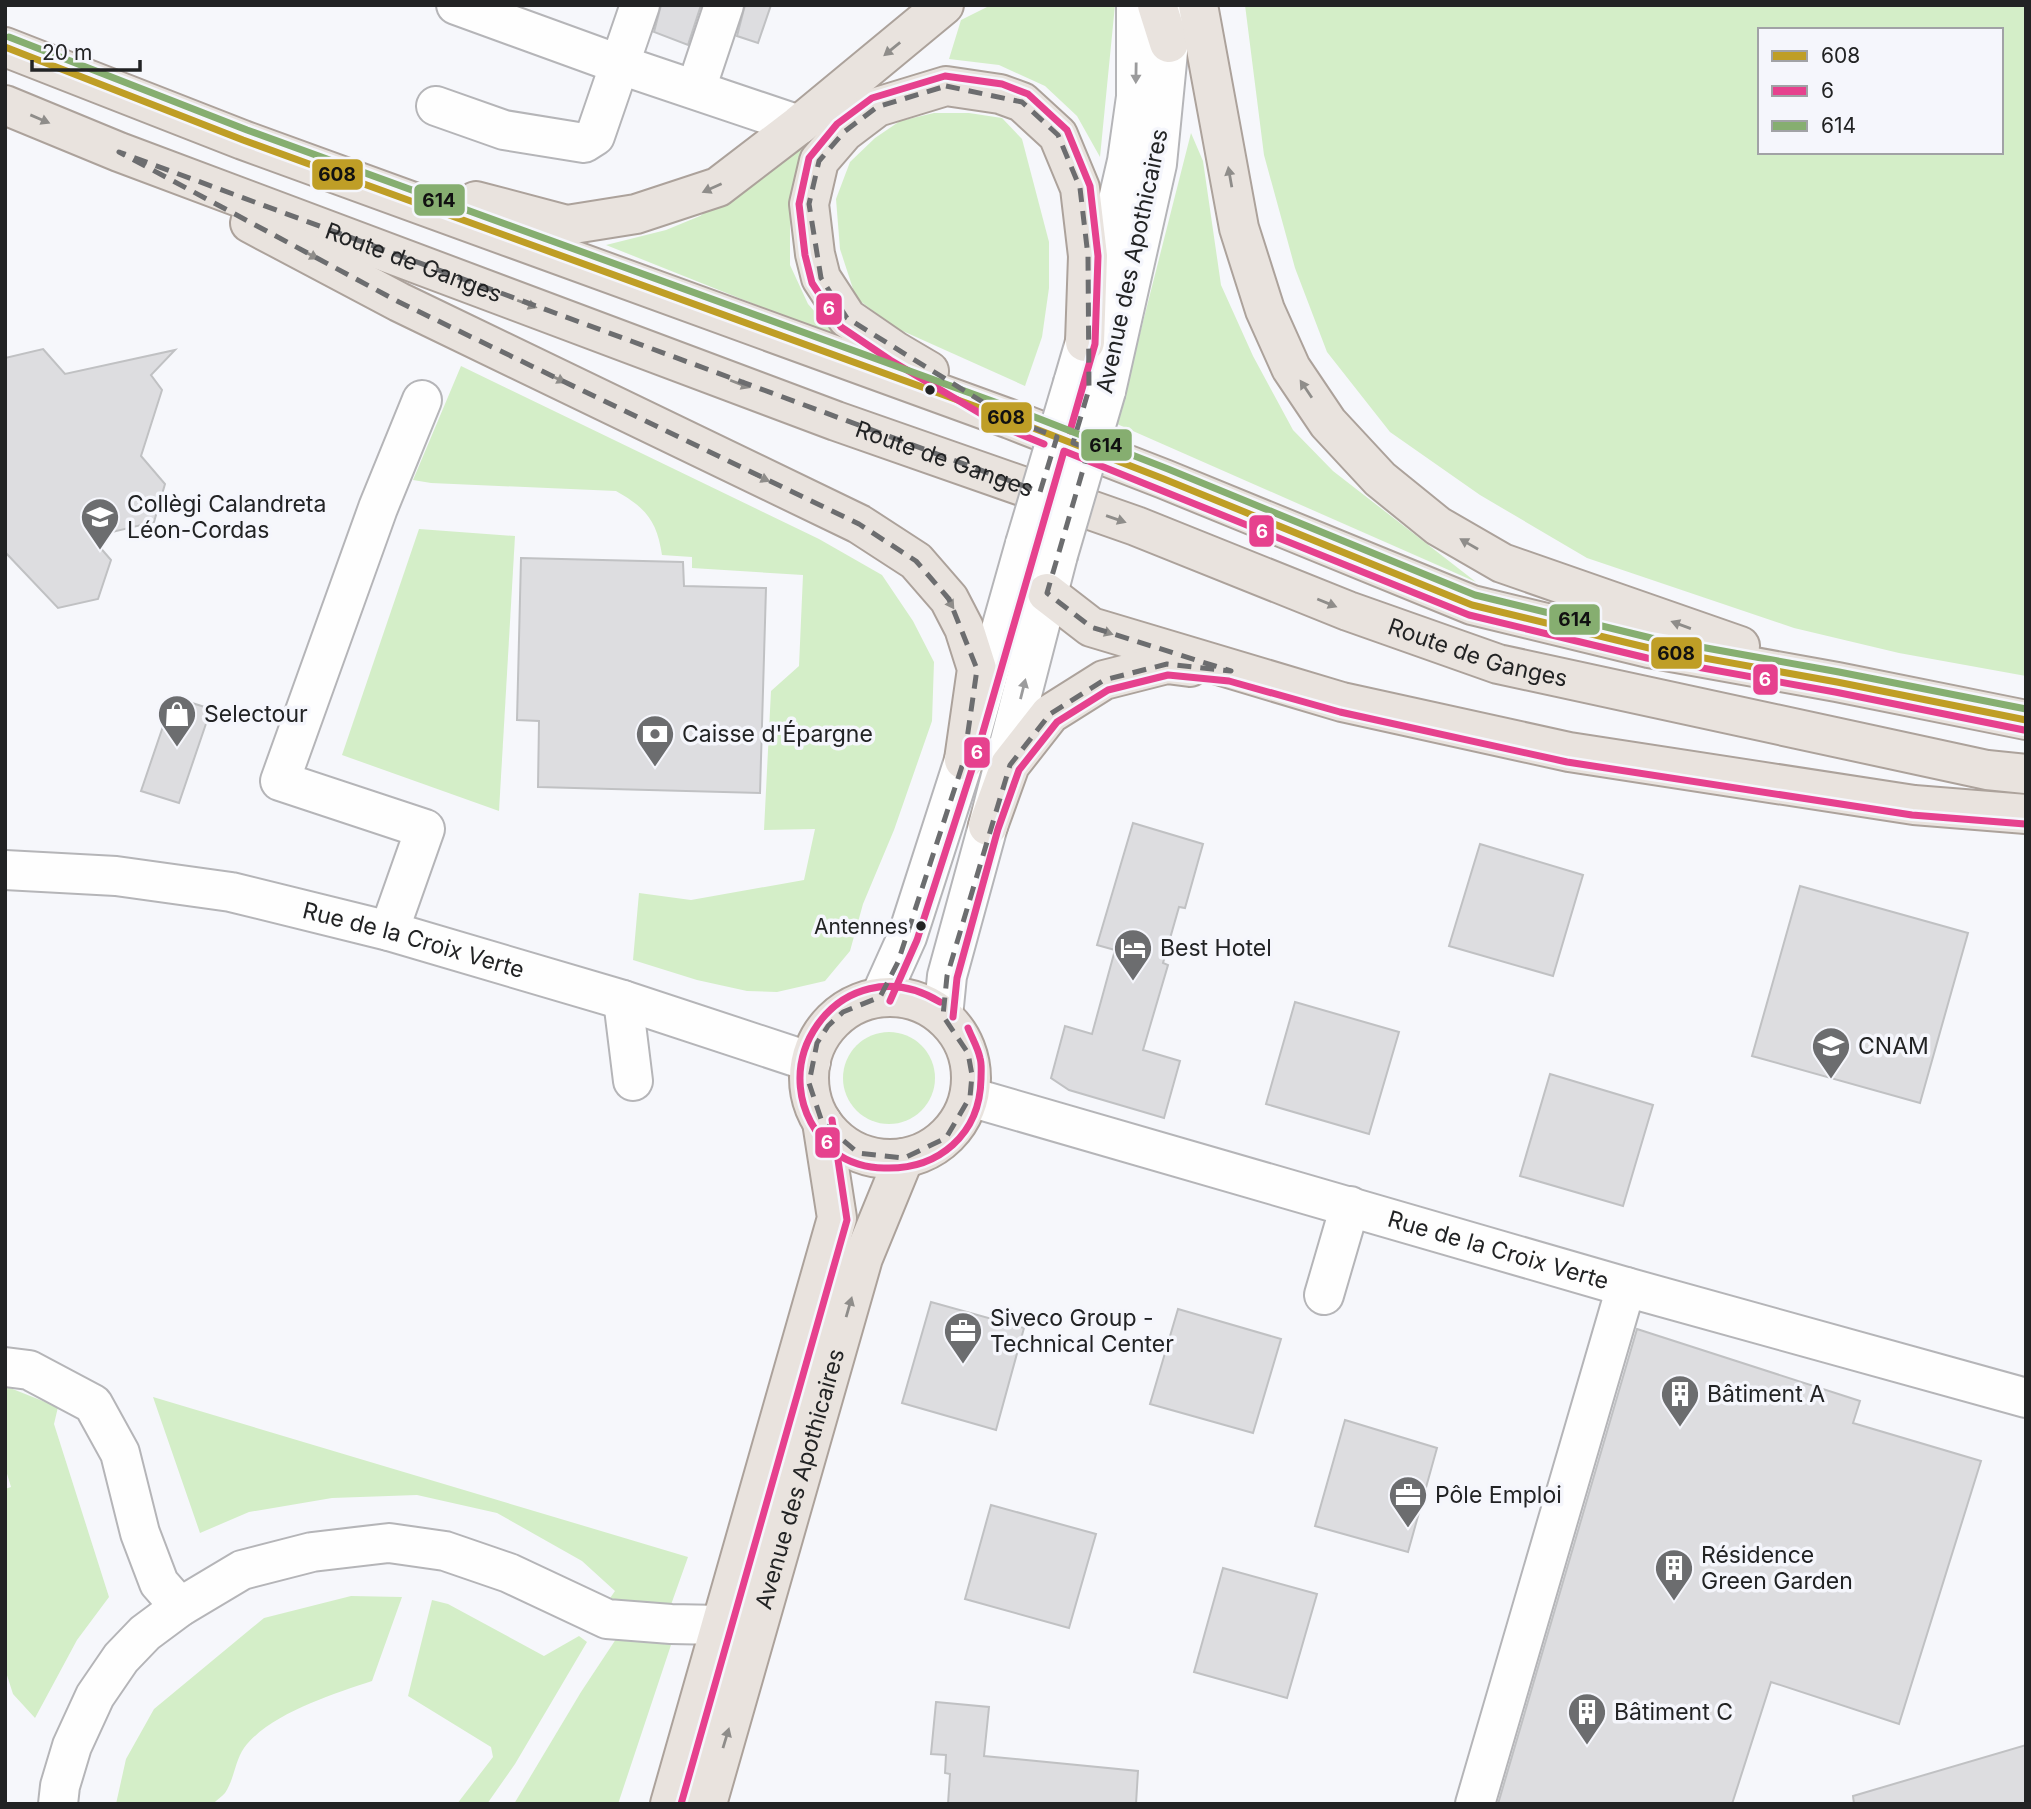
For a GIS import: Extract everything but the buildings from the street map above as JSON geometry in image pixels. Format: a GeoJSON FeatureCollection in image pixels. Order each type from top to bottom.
{"type":"FeatureCollection","features":[{"type":"Feature","properties":{"kind":"main road"},"geometry":{"type":"LineString","coordinates":[[243,140],[566,225],[636,214],[718,187],[799,125],[944,5]]}},
{"type":"Feature","properties":{"kind":"main road"},"geometry":{"type":"LineString","coordinates":[[1157,5],[1169,43]]}},
{"type":"Feature","properties":{"kind":"main road"},"geometry":{"type":"LineString","coordinates":[[1198,5],[1239,228],[1265,310],[1291,368],[1328,424],[1380,479],[1438,526],[1502,563],[1656,615],[1837,682]]}},
{"type":"Feature","properties":{"kind":"main road","name":"Route de Ganges"},"geometry":{"type":"LineString","coordinates":[[5,47],[243,140],[1010,419],[1164,479],[1472,606],[1649,648],[2026,720]]}},
{"type":"Feature","properties":{"kind":"main road"},"geometry":{"type":"LineString","coordinates":[[1010,419],[895,351],[847,318],[821,278],[814,254],[808,204],[819,161],[844,132],[877,107],[946,86],[1000,94],[1022,102],[1058,135],[1080,188],[1088,256],[1085,342]]}},
{"type":"Feature","properties":{"kind":"main road","name":"Route de Ganges"},"geometry":{"type":"LineString","coordinates":[[5,105],[119,152],[836,421],[1136,526],[1348,611],[1498,664],[1987,770],[2026,774]]}},
{"type":"Feature","properties":{"kind":"main road"},"geometry":{"type":"LineString","coordinates":[[119,152],[399,302],[859,524],[916,561],[949,599],[964,628],[977,669],[964,760]]}},
{"type":"Feature","properties":{"kind":"main road"},"geometry":{"type":"LineString","coordinates":[[1047,593],[1091,627],[1342,702],[1569,752],[1914,805],[2026,814]]}},
{"type":"Feature","properties":{"kind":"main road"},"geometry":{"type":"LineString","coordinates":[[988,826],[1010,765],[1050,714],[1104,680],[1167,664],[1231,671]]}},
{"type":"Feature","properties":{"kind":"main road","name":"Avenue des Apothicaires"},"geometry":{"type":"LineString","coordinates":[[880,997],[913,1000],[943,1016],[958,1032],[968,1053],[972,1075],[970,1097],[961,1119],[946,1138],[927,1151],[904,1158],[880,1159],[858,1153],[837,1140],[822,1122],[813,1103],[809,1083],[811,1062],[817,1043],[828,1026],[843,1012],[861,1002],[880,997]]}},
{"type":"Feature","properties":{"kind":"main road","name":"Avenue des Apothicaires"},"geometry":{"type":"LineString","coordinates":[[670,1804],[837,1217],[822,1122]]}},
{"type":"Feature","properties":{"kind":"main road","name":"Avenue des Apothicaires"},"geometry":{"type":"LineString","coordinates":[[707,1804],[863,1258],[904,1158]]}},
{"type":"Feature","properties":{"kind":"street"},"geometry":{"type":"LineString","coordinates":[[456,5],[799,125]]}},
{"type":"Feature","properties":{"kind":"street"},"geometry":{"type":"LineString","coordinates":[[436,106],[505,130],[584,144],[595,136],[622,65],[640,5]]}},
{"type":"Feature","properties":{"kind":"street"},"geometry":{"type":"LineString","coordinates":[[698,90],[724,5]]}},
{"type":"Feature","properties":{"kind":"street","name":"Avenue des Apothicaires"},"geometry":{"type":"LineString","coordinates":[[1089,388],[1085,342],[1127,161],[1136,97],[1136,5]]}},
{"type":"Feature","properties":{"kind":"street","name":"Avenue des Apothicaires"},"geometry":{"type":"LineString","coordinates":[[880,997],[907,937],[964,760],[1042,549],[1157,164],[1173,5]]}},
{"type":"Feature","properties":{"kind":"street"},"geometry":{"type":"LineString","coordinates":[[388,931],[425,829],[280,780],[378,508],[422,400]]}},
{"type":"Feature","properties":{"kind":"street","name":"Avenue des Apothicaires"},"geometry":{"type":"LineString","coordinates":[[943,1016],[947,976],[1047,593],[1042,549]]}},
{"type":"Feature","properties":{"kind":"street","name":"Rue de la Croix Verte"},"geometry":{"type":"LineString","coordinates":[[5,870],[116,876],[231,892],[388,931],[623,1000],[811,1062]]}},
{"type":"Feature","properties":{"kind":"street"},"geometry":{"type":"LineString","coordinates":[[623,1000],[633,1081]]}},
{"type":"Feature","properties":{"kind":"street","name":"Rue de la Croix Verte"},"geometry":{"type":"LineString","coordinates":[[970,1097],[1626,1287],[2026,1398]]}},
{"type":"Feature","properties":{"kind":"street"},"geometry":{"type":"LineString","coordinates":[[1324,1295],[1350,1206]]}},
{"type":"Feature","properties":{"kind":"street"},"geometry":{"type":"LineString","coordinates":[[1475,1804],[1626,1287]]}},
{"type":"Feature","properties":{"kind":"street"},"geometry":{"type":"LineString","coordinates":[[5,1367],[29,1370],[93,1404],[120,1453],[140,1532],[159,1583],[180,1607]]}},
{"type":"Feature","properties":{"kind":"street"},"geometry":{"type":"LineString","coordinates":[[58,1804],[60,1786],[72,1746],[95,1696],[121,1658],[145,1633],[180,1607],[242,1570],[312,1552],[389,1543],[445,1551],[509,1573],[607,1619],[721,1625]]}},
{"type":"Feature","properties":{"kind":"highlighted area"},"geometry":{"type":"Polygon","coordinates":[[[946,86],[1022,102],[1058,135],[1080,188],[1088,256],[1089,389],[1073,443],[1089,449],[1047,593],[1091,627],[1231,671],[1167,664],[1104,680],[1050,714],[1010,765],[947,976],[943,1016],[968,1053],[972,1075],[970,1097],[946,1138],[904,1158],[858,1153],[822,1122],[809,1083],[817,1043],[828,1026],[843,1012],[880,997],[898,962],[964,760],[977,669],[949,599],[916,561],[859,524],[399,302],[119,152],[1040,492],[1057,437],[1010,419],[847,318],[821,278],[809,204],[819,161],[844,132],[877,107],[946,86]]]}},
{"type":"Feature","properties":{"kind":"green space"},"geometry":{"type":"Polygon","coordinates":[[[991,5],[1115,5],[1100,157],[1077,116],[1045,86],[999,65],[949,59],[961,20],[991,5]]]}},
{"type":"Feature","properties":{"kind":"green space"},"geometry":{"type":"Polygon","coordinates":[[[1245,5],[2026,5],[2026,676],[1899,653],[1794,628],[1587,558],[1480,495],[1390,432],[1327,352],[1295,268],[1264,155],[1245,5]]]}},
{"type":"Feature","properties":{"kind":"green space"},"geometry":{"type":"Polygon","coordinates":[[[934,113],[969,113],[1002,118],[1022,139],[1049,242],[1049,288],[1042,337],[1025,386],[896,328],[856,298],[840,249],[836,199],[850,162],[875,138],[900,121],[934,113]]]}},
{"type":"Feature","properties":{"kind":"green space"},"geometry":{"type":"Polygon","coordinates":[[[1191,133],[1203,161],[1221,285],[1253,356],[1293,430],[1333,471],[1476,582],[1117,424],[1191,133]]]}},
{"type":"Feature","properties":{"kind":"green space"},"geometry":{"type":"Polygon","coordinates":[[[808,140],[796,181],[790,226],[790,265],[808,304],[837,337],[606,245],[666,230],[700,216],[808,140]]]}},
{"type":"Feature","properties":{"kind":"green space"},"geometry":{"type":"Polygon","coordinates":[[[461,366],[819,539],[882,575],[913,621],[934,662],[932,721],[894,830],[863,904],[850,951],[825,981],[777,992],[747,991],[697,980],[633,960],[639,893],[691,900],[804,880],[815,829],[764,830],[771,691],[799,666],[803,575],[692,568],[692,557],[662,555],[657,533],[648,517],[635,503],[616,491],[413,480],[461,366]]]}},
{"type":"Feature","properties":{"kind":"green space"},"geometry":{"type":"Polygon","coordinates":[[[419,529],[515,536],[499,811],[342,755],[419,529]]]}},
{"type":"Feature","properties":{"kind":"green space"},"geometry":{"type":"Polygon","coordinates":[[[880,1032],[898,1032],[915,1039],[928,1052],[935,1069],[935,1087],[928,1104],[915,1117],[898,1124],[880,1124],[863,1117],[850,1104],[843,1087],[843,1069],[850,1052],[863,1039],[880,1032]]]}},
{"type":"Feature","properties":{"kind":"green space"},"geometry":{"type":"Polygon","coordinates":[[[5,1386],[58,1407],[54,1424],[109,1597],[77,1640],[35,1718],[13,1694],[5,1669],[5,1489],[11,1487],[5,1467],[5,1386]]]}},
{"type":"Feature","properties":{"kind":"green space"},"geometry":{"type":"Polygon","coordinates":[[[153,1397],[688,1557],[667,1616],[606,1604],[615,1591],[582,1561],[497,1513],[417,1495],[332,1498],[249,1512],[200,1533],[153,1397]]]}},
{"type":"Feature","properties":{"kind":"green space"},"geometry":{"type":"Polygon","coordinates":[[[351,1596],[402,1597],[372,1681],[303,1707],[269,1725],[244,1748],[228,1788],[213,1804],[116,1804],[126,1759],[154,1709],[264,1618],[351,1596]]]}},
{"type":"Feature","properties":{"kind":"green space"},"geometry":{"type":"Polygon","coordinates":[[[432,1600],[448,1604],[544,1656],[579,1636],[587,1642],[515,1764],[487,1804],[457,1804],[493,1757],[491,1747],[408,1696],[432,1600]]]}},
{"type":"Feature","properties":{"kind":"green space"},"geometry":{"type":"Polygon","coordinates":[[[620,1633],[675,1633],[618,1804],[514,1804],[581,1692],[620,1633]]]}},
{"type":"Feature","properties":{"kind":"transit line","name":"614"},"geometry":{"type":"LineString","coordinates":[[9,37],[247,130],[1014,409],[1475,595],[1651,638],[2026,709]]}},
{"type":"Feature","properties":{"kind":"transit line","name":"608"},"geometry":{"type":"LineString","coordinates":[[5,47],[243,140],[1010,419],[1472,605],[1649,648],[2026,720]]}},
{"type":"Feature","properties":{"kind":"transit line","name":"6"},"geometry":{"type":"LineString","coordinates":[[1044,444],[1005,428],[890,360],[841,327],[812,283],[805,255],[799,204],[809,158],[837,124],[872,98],[945,76],[1002,84],[1028,94],[1067,130],[1090,186],[1098,256],[1095,344],[1070,431]]}},
{"type":"Feature","properties":{"kind":"transit line","name":"6"},"geometry":{"type":"LineString","coordinates":[[890,1001],[917,940],[974,763],[1064,451],[1469,615],[1647,658],[2024,730]]}},
{"type":"Feature","properties":{"kind":"transit line","name":"6"},"geometry":{"type":"LineString","coordinates":[[953,1017],[957,978],[998,829],[1019,770],[1057,722],[1108,690],[1168,675],[1229,681],[1340,712],[1567,762],[1912,815],[2025,824]]}},
{"type":"Feature","properties":{"kind":"transit line","name":"6"},"geometry":{"type":"LineString","coordinates":[[940,1002],[903,988],[869,989],[840,1002],[817,1025],[803,1054],[800,1087],[810,1121],[835,1152],[865,1166],[904,1167],[922,1163],[953,1145],[964,1132],[979,1099],[981,1063],[968,1028]]}},
{"type":"Feature","properties":{"kind":"transit line","name":"6"},"geometry":{"type":"LineString","coordinates":[[681,1804],[847,1220],[832,1120]]}},
{"type":"Feature","properties":{"kind":"place","name":"Collègi Calandreta Léon-Cordas"},"geometry":{"type":"Point","coordinates":[100,551]}},
{"type":"Feature","properties":{"kind":"place","name":"Selectour"},"geometry":{"type":"Point","coordinates":[177,748]}},
{"type":"Feature","properties":{"kind":"place","name":"Caisse d'Épargne"},"geometry":{"type":"Point","coordinates":[655,768]}},
{"type":"Feature","properties":{"kind":"place","name":"Antennes"},"geometry":{"type":"Point","coordinates":[921,926]}},
{"type":"Feature","properties":{"kind":"place","name":"Best Hotel"},"geometry":{"type":"Point","coordinates":[1133,982]}},
{"type":"Feature","properties":{"kind":"place","name":"CNAM"},"geometry":{"type":"Point","coordinates":[1831,1080]}},
{"type":"Feature","properties":{"kind":"place","name":"Siveco Group - Technical Center"},"geometry":{"type":"Point","coordinates":[963,1365]}},
{"type":"Feature","properties":{"kind":"place","name":"Bâtiment A"},"geometry":{"type":"Point","coordinates":[1680,1428]}},
{"type":"Feature","properties":{"kind":"place","name":"Pôle Emploi"},"geometry":{"type":"Point","coordinates":[1408,1529]}},
{"type":"Feature","properties":{"kind":"place","name":"Résidence Green Garden"},"geometry":{"type":"Point","coordinates":[1674,1602]}},
{"type":"Feature","properties":{"kind":"place","name":"Bâtiment C"},"geometry":{"type":"Point","coordinates":[1587,1746]}}]}
